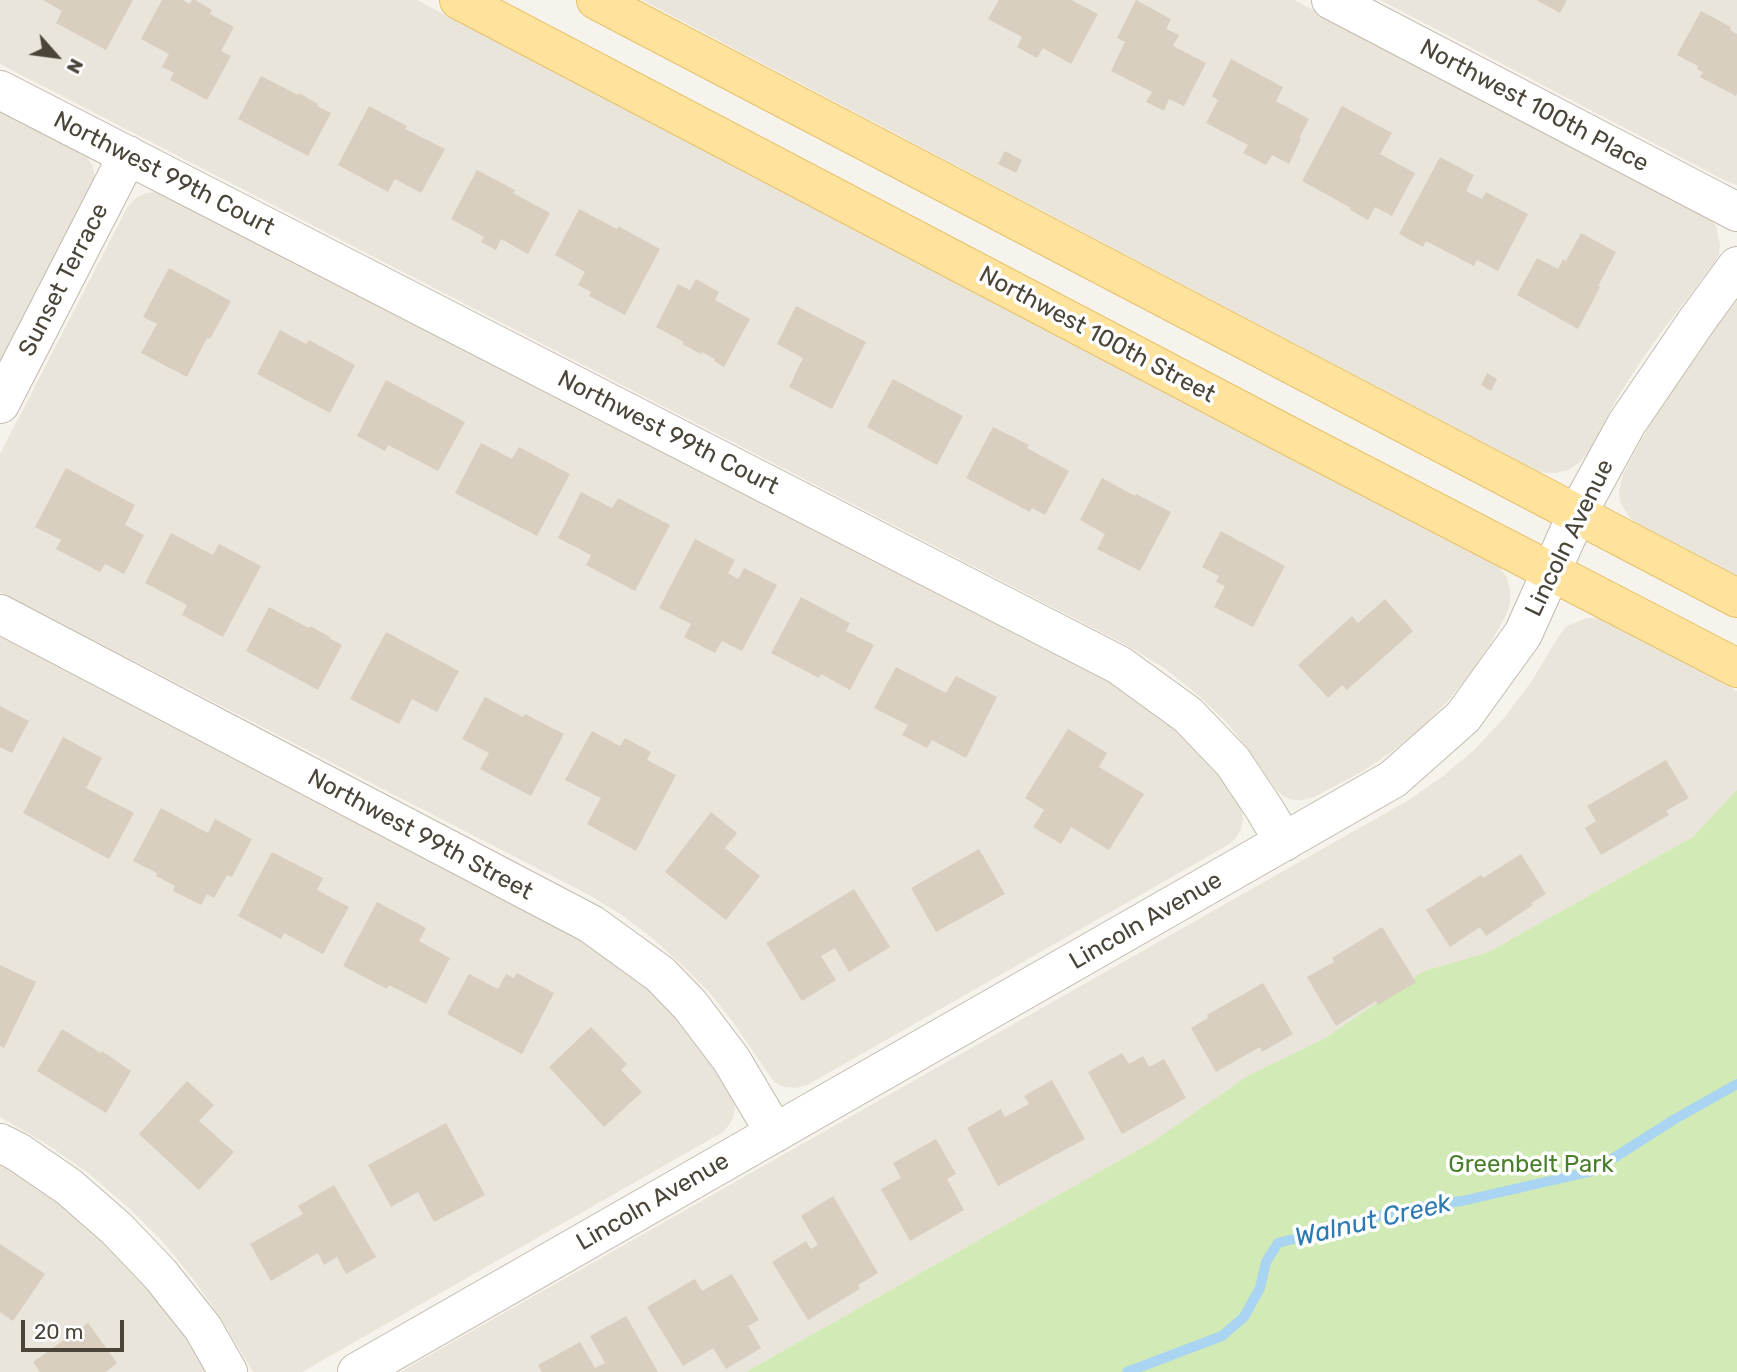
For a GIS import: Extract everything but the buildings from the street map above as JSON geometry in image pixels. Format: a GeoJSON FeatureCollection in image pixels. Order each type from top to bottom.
{"type":"FeatureCollection","features":[{"type":"Feature","properties":{"kind":"main road","name":"Northwest 100th Street"},"geometry":{"type":"LineString","coordinates":[[459,0],[1297,440],[1737,667]]}},
{"type":"Feature","properties":{"kind":"main road"},"geometry":{"type":"LineString","coordinates":[[596,0],[1737,598]]}},
{"type":"Feature","properties":{"kind":"street","name":"Northwest 100th Place"},"geometry":{"type":"LineString","coordinates":[[1331,0],[1737,212]]}},
{"type":"Feature","properties":{"kind":"street","name":"Northwest 99th Court"},"geometry":{"type":"LineString","coordinates":[[0,90],[1119,664],[1188,715],[1233,762],[1284,842]]}},
{"type":"Feature","properties":{"kind":"street","name":"Sunset Terrace"},"geometry":{"type":"LineString","coordinates":[[0,404],[128,155]]}},
{"type":"Feature","properties":{"kind":"street","name":"Lincoln Avenue"},"geometry":{"type":"LineString","coordinates":[[357,1372],[1394,779],[1463,717],[1523,634],[1577,514],[1627,423],[1737,265]]}},
{"type":"Feature","properties":{"kind":"street","name":"Northwest 99th Street"},"geometry":{"type":"LineString","coordinates":[[0,614],[590,924],[660,974],[690,1005],[731,1059],[775,1133]]}},
{"type":"Feature","properties":{"kind":"street"},"geometry":{"type":"LineString","coordinates":[[0,1143],[69,1187],[117,1229],[160,1274],[203,1328],[228,1372]]}},
{"type":"Feature","properties":{"kind":"shaded area"},"geometry":{"type":"Polygon","coordinates":[[[0,0],[417,0],[1500,567],[1510,590],[1506,615],[1489,646],[1446,703],[1394,750],[1365,770],[1314,797],[1293,800],[1283,796],[1228,724],[1164,668],[1128,646],[0,64],[0,0]]]}},
{"type":"Feature","properties":{"kind":"shaded area"},"geometry":{"type":"Polygon","coordinates":[[[642,0],[1294,0],[1701,213],[1716,226],[1719,255],[1637,367],[1589,451],[1580,462],[1568,470],[1546,473],[1535,470],[642,0]]]}},
{"type":"Feature","properties":{"kind":"shaded area"},"geometry":{"type":"Polygon","coordinates":[[[1380,0],[1737,0],[1737,185],[1726,181],[1380,0]]]}},
{"type":"Feature","properties":{"kind":"shaded area"},"geometry":{"type":"Polygon","coordinates":[[[0,109],[81,151],[93,167],[95,178],[93,189],[0,369],[0,109]]]}},
{"type":"Feature","properties":{"kind":"shaded area"},"geometry":{"type":"Polygon","coordinates":[[[146,193],[166,194],[1131,694],[1182,734],[1224,782],[1241,809],[1243,819],[1236,838],[807,1085],[784,1087],[774,1082],[709,992],[653,939],[623,916],[591,896],[0,592],[0,454],[128,206],[146,193]]]}},
{"type":"Feature","properties":{"kind":"shaded area"},"geometry":{"type":"Polygon","coordinates":[[[1737,301],[1737,576],[1638,524],[1625,510],[1619,492],[1623,474],[1655,415],[1702,345],[1737,301]]]}},
{"type":"Feature","properties":{"kind":"shaded area"},"geometry":{"type":"Polygon","coordinates":[[[1587,618],[1606,621],[1737,691],[1737,817],[1711,827],[746,1372],[400,1372],[1407,801],[1442,777],[1474,750],[1504,718],[1531,682],[1560,634],[1567,626],[1587,618]]]}},
{"type":"Feature","properties":{"kind":"shaded area"},"geometry":{"type":"Polygon","coordinates":[[[0,636],[586,939],[652,989],[705,1051],[734,1099],[735,1108],[729,1125],[723,1132],[302,1372],[253,1372],[222,1320],[163,1242],[88,1173],[45,1143],[0,1117],[0,636]]]}},
{"type":"Feature","properties":{"kind":"shaded area"},"geometry":{"type":"Polygon","coordinates":[[[0,1162],[84,1221],[158,1298],[206,1372],[0,1372],[0,1162]]]}},
{"type":"Feature","properties":{"kind":"green space","name":"Greenbelt Park"},"geometry":{"type":"Polygon","coordinates":[[[1737,790],[1737,1372],[746,1372],[1154,1141],[1248,1076],[1324,1039],[1422,972],[1489,952],[1693,837],[1737,790]]]}},
{"type":"Feature","properties":{"kind":"waterway","name":"Walnut Creek"},"geometry":{"type":"LineString","coordinates":[[1127,1372],[1222,1336],[1244,1317],[1260,1288],[1266,1262],[1278,1243],[1399,1210],[1462,1201],[1593,1171],[1675,1119],[1737,1084]]}}]}
